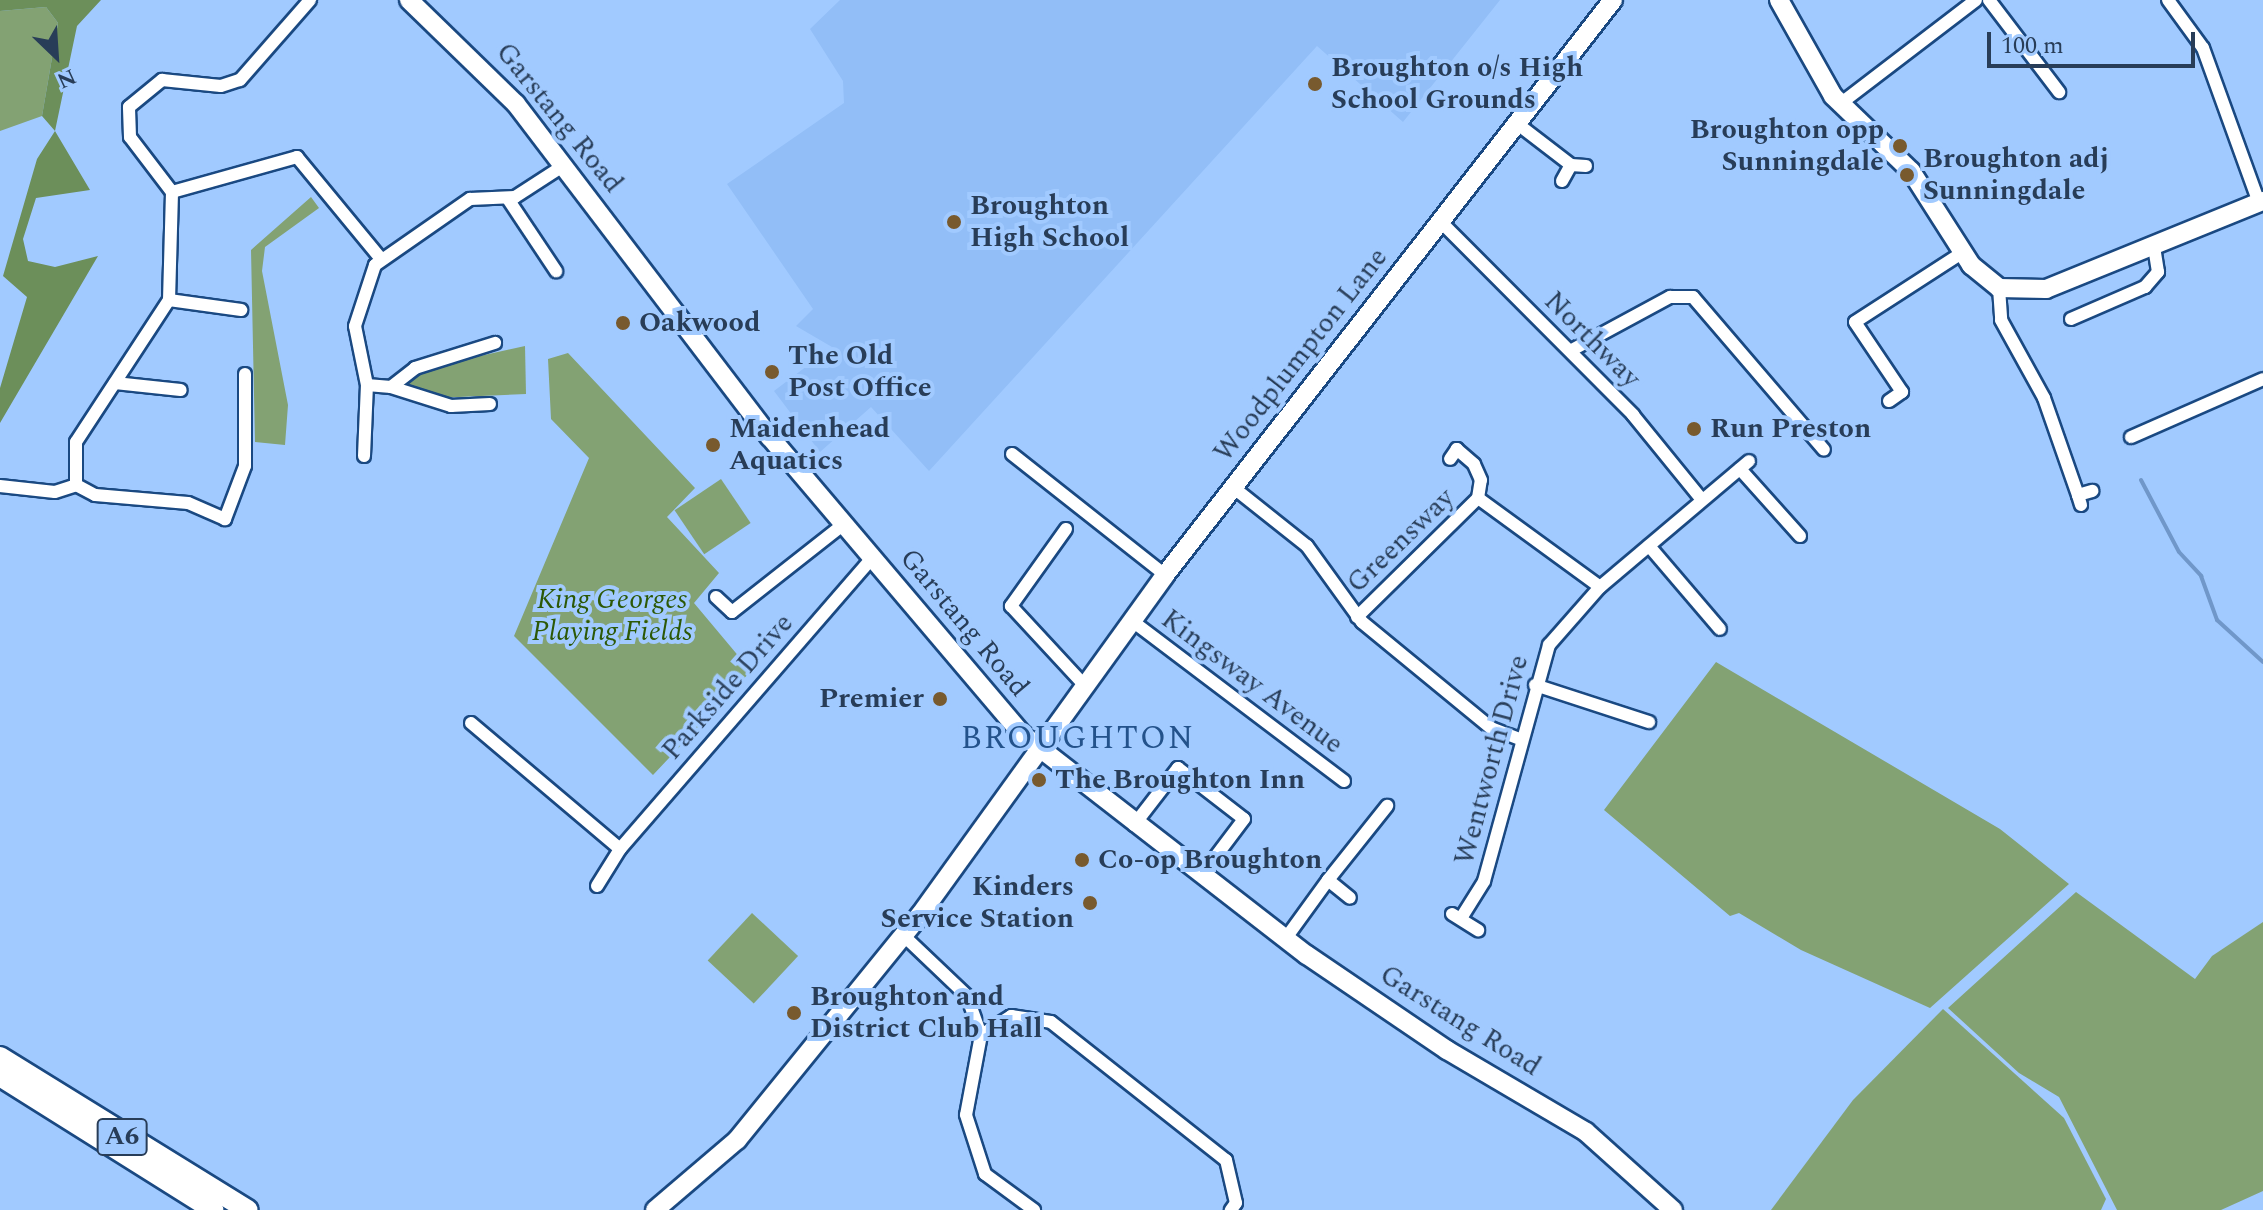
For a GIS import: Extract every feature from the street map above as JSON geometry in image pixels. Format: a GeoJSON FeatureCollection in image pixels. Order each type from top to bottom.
{"type":"FeatureCollection","features":[{"type":"Feature","properties":{"kind":"main road","name":"Garstang Road"},"geometry":{"type":"LineString","coordinates":[[409,0],[484,68],[844,524],[1040,750],[1134,825],[1286,938],[1447,1050],[1571,1122],[1673,1210]]}},
{"type":"Feature","properties":{"kind":"main road","name":"Woodplumpton Lane"},"geometry":{"type":"LineString","coordinates":[[655,1210],[737,1140],[903,935],[1165,575],[1613,0]]}},
{"type":"Feature","properties":{"kind":"main road"},"geometry":{"type":"LineString","coordinates":[[1779,0],[1840,104],[1911,171],[1963,252],[1999,288],[2033,292],[2154,248],[2261,202]]}},
{"type":"Feature","properties":{"kind":"main road","name":"A6"},"geometry":{"type":"LineString","coordinates":[[0,1057],[248,1210]]}},
{"type":"Feature","properties":{"kind":"main road","name":"A6"},"geometry":{"type":"LineString","coordinates":[[0,1076],[214,1210]]}},
{"type":"Feature","properties":{"kind":"street"},"geometry":{"type":"LineString","coordinates":[[76,485],[76,442],[169,300],[172,192],[126,128],[134,98],[162,80],[221,86],[240,80],[310,0]]}},
{"type":"Feature","properties":{"kind":"street"},"geometry":{"type":"LineString","coordinates":[[1840,104],[1976,0]]}},
{"type":"Feature","properties":{"kind":"street"},"geometry":{"type":"LineString","coordinates":[[1989,0],[2059,92]]}},
{"type":"Feature","properties":{"kind":"street"},"geometry":{"type":"LineString","coordinates":[[2168,0],[2199,39],[2261,202]]}},
{"type":"Feature","properties":{"kind":"street"},"geometry":{"type":"LineString","coordinates":[[1515,122],[1571,165],[1586,166]]}},
{"type":"Feature","properties":{"kind":"street"},"geometry":{"type":"LineString","coordinates":[[172,192],[297,157],[381,259]]}},
{"type":"Feature","properties":{"kind":"street"},"geometry":{"type":"LineString","coordinates":[[1562,181],[1571,165]]}},
{"type":"Feature","properties":{"kind":"street"},"geometry":{"type":"LineString","coordinates":[[364,456],[367,385],[355,326],[381,259],[470,199],[508,199],[563,166]]}},
{"type":"Feature","properties":{"kind":"street"},"geometry":{"type":"LineString","coordinates":[[508,199],[556,271]]}},
{"type":"Feature","properties":{"kind":"street","name":"Northway"},"geometry":{"type":"LineString","coordinates":[[1440,221],[1570,351],[1702,500]]}},
{"type":"Feature","properties":{"kind":"street"},"geometry":{"type":"LineString","coordinates":[[2071,319],[2145,287],[2158,272],[2154,248]]}},
{"type":"Feature","properties":{"kind":"street"},"geometry":{"type":"LineString","coordinates":[[1889,401],[1902,392],[1855,322],[1963,252]]}},
{"type":"Feature","properties":{"kind":"street"},"geometry":{"type":"LineString","coordinates":[[1999,288],[2001,320],[2040,390],[2080,500],[2092,491]]}},
{"type":"Feature","properties":{"kind":"street"},"geometry":{"type":"LineString","coordinates":[[1570,351],[1670,297],[1693,297],[1824,450]]}},
{"type":"Feature","properties":{"kind":"street"},"geometry":{"type":"LineString","coordinates":[[169,300],[241,310]]}},
{"type":"Feature","properties":{"kind":"street"},"geometry":{"type":"LineString","coordinates":[[391,387],[415,368],[495,343]]}},
{"type":"Feature","properties":{"kind":"street"},"geometry":{"type":"LineString","coordinates":[[0,486],[55,492],[76,485],[95,495],[188,503],[225,519],[245,466],[245,374]]}},
{"type":"Feature","properties":{"kind":"street"},"geometry":{"type":"LineString","coordinates":[[2131,437],[2263,379]]}},
{"type":"Feature","properties":{"kind":"street"},"geometry":{"type":"LineString","coordinates":[[115,383],[181,390]]}},
{"type":"Feature","properties":{"kind":"street"},"geometry":{"type":"LineString","coordinates":[[367,385],[391,387],[451,406],[490,404]]}},
{"type":"Feature","properties":{"kind":"street","name":"Greensway"},"geometry":{"type":"LineString","coordinates":[[1357,617],[1478,498],[1481,480],[1474,464],[1457,449],[1450,459]]}},
{"type":"Feature","properties":{"kind":"street"},"geometry":{"type":"LineString","coordinates":[[1012,454],[1165,575]]}},
{"type":"Feature","properties":{"kind":"street","name":"Wentworth Drive"},"geometry":{"type":"LineString","coordinates":[[1478,930],[1458,914],[1484,881],[1535,685],[1559,630],[1600,587],[1744,465],[1800,536]]}},
{"type":"Feature","properties":{"kind":"street"},"geometry":{"type":"LineString","coordinates":[[1234,488],[1307,546],[1357,617],[1491,728],[1519,739]]}},
{"type":"Feature","properties":{"kind":"street","name":"Greensway"},"geometry":{"type":"LineString","coordinates":[[1478,498],[1600,587]]}},
{"type":"Feature","properties":{"kind":"street"},"geometry":{"type":"LineString","coordinates":[[716,597],[732,612],[844,524]]}},
{"type":"Feature","properties":{"kind":"street"},"geometry":{"type":"LineString","coordinates":[[1066,529],[1011,606],[1085,686]]}},
{"type":"Feature","properties":{"kind":"street"},"geometry":{"type":"LineString","coordinates":[[1649,546],[1720,629]]}},
{"type":"Feature","properties":{"kind":"street","name":"Parkside Drive"},"geometry":{"type":"LineString","coordinates":[[597,886],[620,849],[873,557]]}},
{"type":"Feature","properties":{"kind":"street","name":"Kingsway Avenue"},"geometry":{"type":"LineString","coordinates":[[1131,620],[1344,781]]}},
{"type":"Feature","properties":{"kind":"street"},"geometry":{"type":"LineString","coordinates":[[1535,685],[1649,722]]}},
{"type":"Feature","properties":{"kind":"street"},"geometry":{"type":"LineString","coordinates":[[471,723],[620,849]]}},
{"type":"Feature","properties":{"kind":"street"},"geometry":{"type":"LineString","coordinates":[[1134,825],[1178,768],[1244,819],[1201,876]]}},
{"type":"Feature","properties":{"kind":"street"},"geometry":{"type":"LineString","coordinates":[[1286,938],[1387,806]]}},
{"type":"Feature","properties":{"kind":"street"},"geometry":{"type":"LineString","coordinates":[[1328,880],[1350,898]]}},
{"type":"Feature","properties":{"kind":"street"},"geometry":{"type":"LineString","coordinates":[[903,935],[967,996],[981,1035],[966,1115],[985,1174],[1034,1210]]}},
{"type":"Feature","properties":{"kind":"street"},"geometry":{"type":"LineString","coordinates":[[981,1035],[1011,1016],[1051,1022],[1226,1160],[1236,1203],[1231,1210]]}},
{"type":"Feature","properties":{"kind":"shaded area","name":"Broughton High School"},"geometry":{"type":"Polygon","coordinates":[[[840,0],[1500,0],[1403,122],[1317,46],[929,471],[871,407],[820,452],[774,391],[832,347],[796,326],[813,309],[727,184],[844,103],[843,81],[810,29],[840,0]]]}},
{"type":"Feature","properties":{"kind":"green space"},"geometry":{"type":"Polygon","coordinates":[[[0,0],[101,0],[77,26],[55,131],[42,116],[58,23],[46,7],[0,11],[0,0]]]}},
{"type":"Feature","properties":{"kind":"green space"},"geometry":{"type":"Polygon","coordinates":[[[46,7],[58,23],[42,116],[0,131],[0,11],[46,7]]]}},
{"type":"Feature","properties":{"kind":"green space"},"geometry":{"type":"Polygon","coordinates":[[[55,131],[90,190],[36,198],[23,239],[28,261],[55,267],[98,256],[0,423],[0,388],[27,297],[3,276],[37,159],[55,131]]]}},
{"type":"Feature","properties":{"kind":"green space"},"geometry":{"type":"Polygon","coordinates":[[[311,197],[319,208],[265,247],[262,271],[288,405],[285,445],[255,442],[251,250],[311,197]]]}},
{"type":"Feature","properties":{"kind":"green space"},"geometry":{"type":"Polygon","coordinates":[[[525,346],[526,394],[436,398],[403,387],[422,369],[525,346]]]}},
{"type":"Feature","properties":{"kind":"green space","name":"King Georges Playing Fields"},"geometry":{"type":"Polygon","coordinates":[[[568,353],[695,488],[667,517],[719,573],[694,603],[751,671],[653,775],[514,636],[589,458],[551,419],[548,359],[568,353]]]}},
{"type":"Feature","properties":{"kind":"green space"},"geometry":{"type":"Polygon","coordinates":[[[721,479],[751,523],[704,554],[675,510],[721,479]]]}},
{"type":"Feature","properties":{"kind":"green space"},"geometry":{"type":"Polygon","coordinates":[[[1716,662],[2000,829],[2069,884],[1930,1008],[1801,950],[1739,913],[1730,916],[1604,810],[1716,662]]]}},
{"type":"Feature","properties":{"kind":"green space"},"geometry":{"type":"Polygon","coordinates":[[[2076,892],[2195,979],[2212,956],[2263,922],[2263,1191],[2221,1210],[2117,1210],[2059,1097],[2019,1073],[1948,1008],[2076,892]]]}},
{"type":"Feature","properties":{"kind":"green space"},"geometry":{"type":"Polygon","coordinates":[[[752,913],[798,956],[754,1004],[708,961],[752,913]]]}},
{"type":"Feature","properties":{"kind":"green space"},"geometry":{"type":"Polygon","coordinates":[[[1943,1009],[2064,1118],[2106,1199],[2101,1210],[1771,1210],[1853,1100],[1943,1009]]]}},
{"type":"Feature","properties":{"kind":"waterway"},"geometry":{"type":"LineString","coordinates":[[2141,480],[2179,552],[2201,576],[2217,620],[2263,662]]}},
{"type":"Feature","properties":{"kind":"place","name":"Broughton o/s High School Grounds"},"geometry":{"type":"Point","coordinates":[1315,84]}},
{"type":"Feature","properties":{"kind":"place","name":"Broughton opp Sunningdale"},"geometry":{"type":"Point","coordinates":[1900,146]}},
{"type":"Feature","properties":{"kind":"place","name":"Broughton adj Sunningdale"},"geometry":{"type":"Point","coordinates":[1907,175]}},
{"type":"Feature","properties":{"kind":"place","name":"Broughton High School"},"geometry":{"type":"Point","coordinates":[954,222]}},
{"type":"Feature","properties":{"kind":"place","name":"Oakwood"},"geometry":{"type":"Point","coordinates":[623,323]}},
{"type":"Feature","properties":{"kind":"place","name":"The Old Post Office"},"geometry":{"type":"Point","coordinates":[772,372]}},
{"type":"Feature","properties":{"kind":"place","name":"Run Preston"},"geometry":{"type":"Point","coordinates":[1694,429]}},
{"type":"Feature","properties":{"kind":"place","name":"Maidenhead Aquatics"},"geometry":{"type":"Point","coordinates":[713,445]}},
{"type":"Feature","properties":{"kind":"place","name":"Premier"},"geometry":{"type":"Point","coordinates":[940,699]}},
{"type":"Feature","properties":{"kind":"place","name":"The Broughton Inn"},"geometry":{"type":"Point","coordinates":[1039,780]}},
{"type":"Feature","properties":{"kind":"place","name":"Co-op Broughton"},"geometry":{"type":"Point","coordinates":[1082,860]}},
{"type":"Feature","properties":{"kind":"place","name":"Kinders Service Station"},"geometry":{"type":"Point","coordinates":[1090,903]}},
{"type":"Feature","properties":{"kind":"place","name":"Broughton and District Club Hall"},"geometry":{"type":"Point","coordinates":[794,1013]}},
{"type":"Feature","properties":{"kind":"district","name":"BROUGHTON"},"geometry":{"type":"Point","coordinates":[1078,739]}}]}
